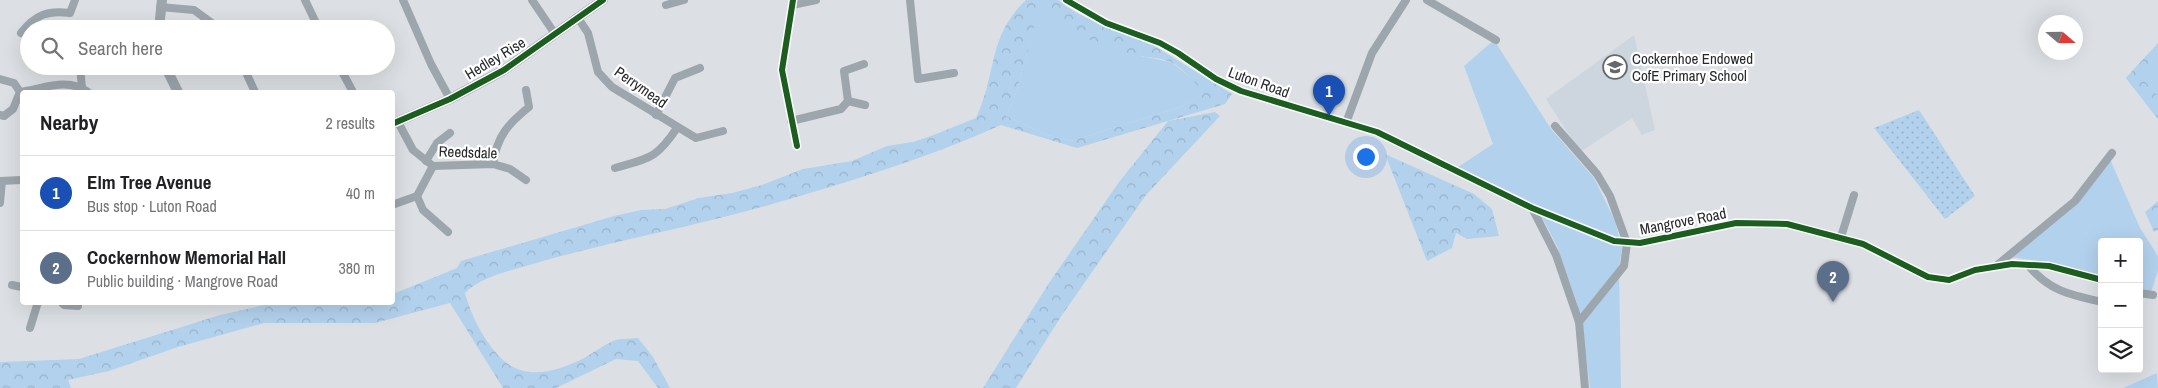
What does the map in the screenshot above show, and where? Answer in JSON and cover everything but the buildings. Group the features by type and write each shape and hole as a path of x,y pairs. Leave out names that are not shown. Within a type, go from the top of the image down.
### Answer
{"street":[{"path":"31,20 56,11 70,13 75,0"},
{"path":"305,0 315,20"},
{"path":"404,0 431,64 450,99"},
{"path":"532,0 555,34"},
{"name":"Hedley Rise","path":"395,123 450,99 504,70 603,0"},
{"path":"666,5 684,0"},
{"path":"797,146 782,70 792,3 816,0"},
{"path":"910,0 918,79 954,73"},
{"name":"Luton Road","path":"1066,0 1106,23 1172,50 1216,79 1241,91 1377,132 1532,208"},
{"path":"1346,123 1372,53 1406,0"},
{"path":"1427,0 1496,40"},
{"path":"160,20 161,3 194,10 208,20"},
{"name":"Perrymead","path":"578,18 588,33 598,72 612,87 696,138 722,131"},
{"path":"848,101 844,71 864,64"},
{"path":"656,115 675,78 700,68"},
{"path":"82,75 85,90"},
{"path":"168,75 174,90"},
{"path":"247,75 254,90"},
{"path":"344,75 352,90"},
{"path":"0,79 14,83 20,92 13,109 4,116 0,115"},
{"path":"30,90 64,83 85,90"},
{"path":"493,164 495,146 510,122 530,107 526,90"},
{"path":"792,121 841,108 848,101"},
{"path":"848,101 865,105"},
{"name":"Reedsdale","path":"395,123 413,150 429,164 493,164 510,169 526,180"},
{"path":"1555,126 1597,174 1610,196 1627,244 1624,266 1579,322"},
{"path":"615,168 648,159 663,149 677,128"},
{"path":"448,232 423,210 417,196 437,143 450,133"},
{"path":"1996,266 2075,201 2112,152"},
{"path":"0,203 1,181 20,180"},
{"path":"1841,237 1854,195"},
{"path":"395,204 417,196"},
{"path":"1532,208 1556,255 1579,322 1585,388"},
{"name":"Mangrove Road","path":"1532,208 1614,241 1627,244 1736,223 1787,224 1863,244 1928,277 1949,280 1996,266 2028,265 2049,266 2098,279"},
{"path":"2028,265 2040,279 2056,290 2098,301"},
{"path":"12,285 20,287"},
{"path":"2143,294 2153,295"},
{"path":"30,328 37,305"},
{"path":"64,305 78,306"}],"shaded area":[{"name":"Cockernhoe Endowed CofE Primary School","path":"1634,35 1655,130 1642,135 1632,118 1580,152 1546,99"}],"green space":[{"path":"1026,0 1058,0 1075,12 1105,27 1153,45 1232,94 1225,104 1077,148 1001,125 942,150 850,181 730,216 561,256 506,272 480,282 465,293 470,309 482,333 497,354 506,363 517,369 527,372 539,372 562,368 614,341 638,338 653,357 670,388 658,388 638,361 616,359 556,388 503,388 450,303 375,323 264,323 178,347 109,371 68,380 71,388 0,388 0,362 79,359 220,315 265,305 395,305 395,293 457,268 461,261 614,216 641,210 665,209 699,198 732,193 762,185 803,169 852,161 887,146 913,142 931,136 976,118 983,102 994,56 1005,28","holes":["1041,4 1062,23 1099,44 1127,53 1171,62 1189,76 1204,94 1181,107 1071,141 1047,135 1006,116 1015,96"]},
{"path":"1041,3 1140,56 1171,62 1194,80 1205,94 1181,107 1071,141 1047,135 1006,116 1015,96"},
{"path":"1494,40 1551,129 1594,178 1615,221 1622,248 1619,269 1621,388 1590,388 1577,303 1557,246 1545,223 1525,199 1458,167 1493,144 1464,66"},
{"path":"2158,43 2158,119 2126,78"},
{"path":"2148,54 2150,56 2147,68 2140,76 2158,96 2158,119 2126,78"},
{"path":"1919,110 1975,196 1945,219 1874,128"},
{"path":"1215,112 1220,116 1146,195 1062,315 1016,388 983,388 1049,283 1119,182 1168,121"},
{"path":"1385,154 1474,194 1492,209 1499,236 1467,239 1456,233 1452,248 1427,261"},
{"path":"2110,159 2140,228 2158,256 2158,271 2151,292 2143,289 2143,238 2098,238 2098,275 2056,264 2011,257 2078,203"},
{"path":"2158,201 2158,230 2154,232 2145,212"},
{"path":"2157,373 2158,388 2123,388"}],"cycle path":[{"path":"395,123 450,99 504,70 603,0"},
{"path":"793,0 782,70 797,146"},
{"path":"1066,0 1106,23 1160,43 1216,79 1241,91 1377,132 1532,208 1614,241 1640,243 1736,223 1787,224 1863,244 1928,277 1949,280 1975,270 2012,264 2049,266 2098,279"}],"place":[{"name":"Cockernhoe Endowed CofE Primary School","path":"1615,67"},
{"name":"Elm Tree Avenue","path":"1329,116"},
{"name":"Cockernhow Memorial Hall","path":"1833,302"}]}
